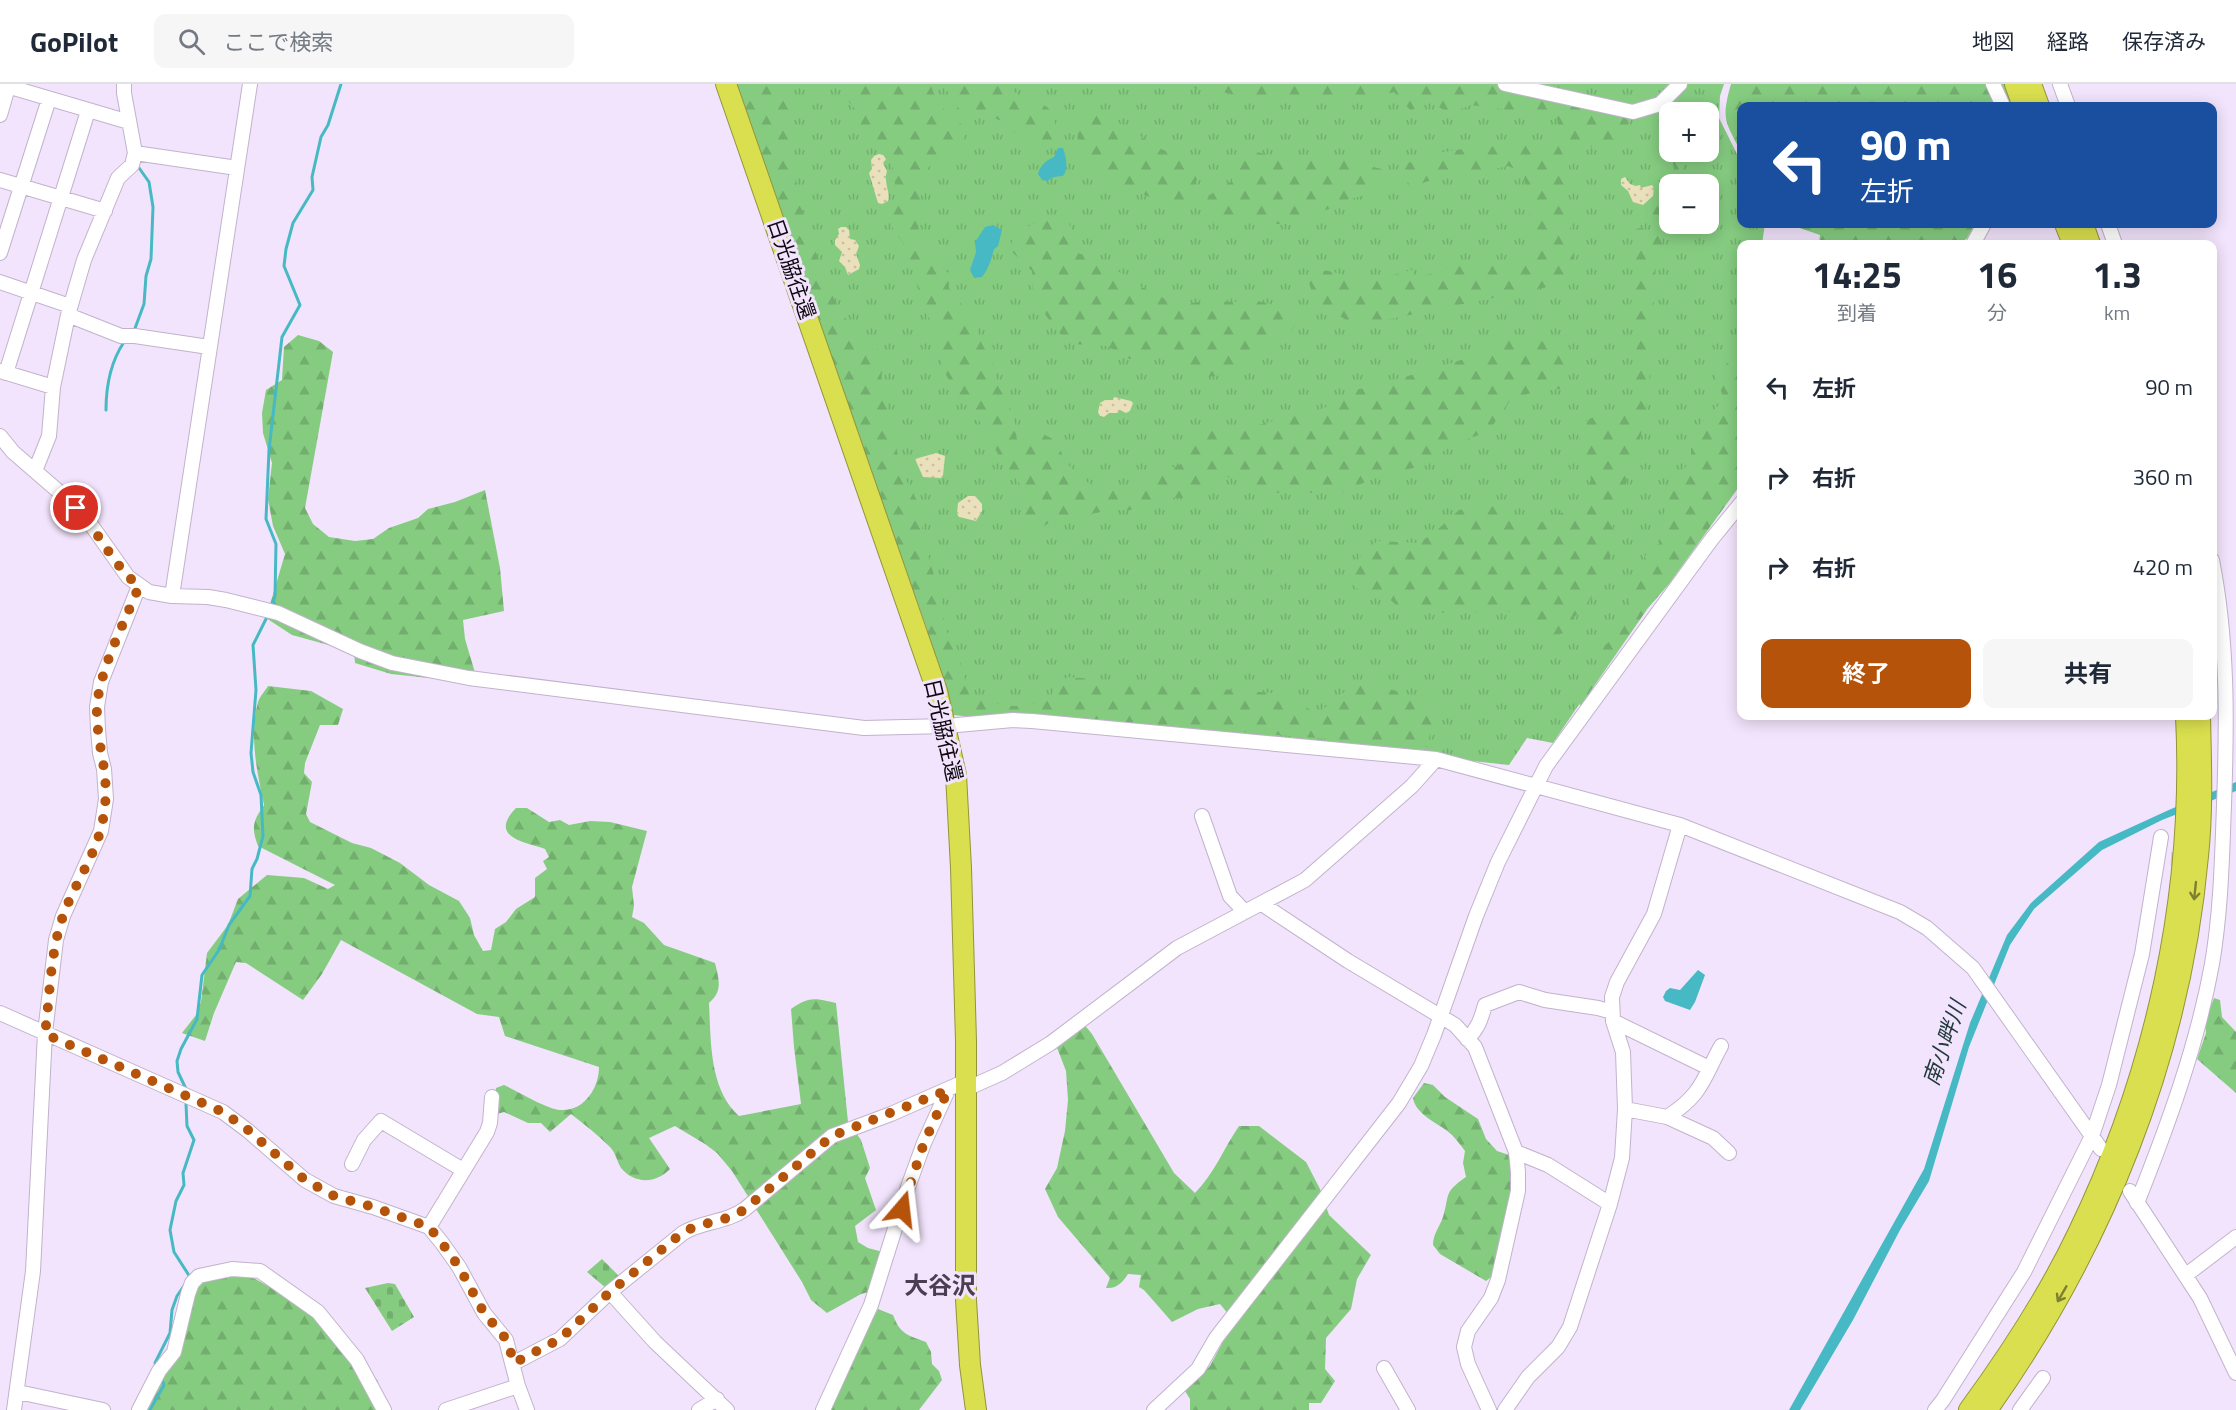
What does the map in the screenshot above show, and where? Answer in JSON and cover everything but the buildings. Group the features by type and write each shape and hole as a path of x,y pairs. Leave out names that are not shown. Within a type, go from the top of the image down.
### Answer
{"highway":[{"name":"日光脇往還","path":"726,84 937,691 956,775 963,923 960,1086 966,1300 970,1365 976,1410"},
{"path":"2015,84 2022,102"},
{"path":"2187,720 2195,785"},
{"path":"1987,1410 2014,1372 2066,1287 2107,1203 2136,1132 2160,1059 2179,983 2194,902 2194,815 2200,720"},
{"path":"1969,1410 2002,1364 2054,1278 2090,1208 2124,1127 2164,987 2194,815"}],"street":[{"path":"35,471 49,436 53,387 69,311 84,260 118,178 132,165 135,153 124,84"},
{"path":"172,596 250,84"},
{"path":"1504,84 1633,112 1660,104 1680,84"},
{"path":"1993,84 2001,102"},
{"path":"2060,84 2067,102"},
{"path":"0,116 4,86 129,122"},
{"path":"0,253 49,99"},
{"path":"53,387 3,372 32,293 88,111"},
{"path":"135,153 237,168"},
{"path":"0,180 105,211"},
{"path":"0,282 32,293 121,336 209,347"},
{"path":"0,436 13,452 87,519 128,578 149,592 172,596 208,597 278,613 360,651 392,663 469,678 864,728 1032,721 1436,759 1680,825 1900,912 1927,928 1974,969 2101,1149"},
{"path":"1154,1410 1198,1369 1216,1338 1399,1103 1421,1066 1490,881 1546,766 1711,540 1737,508"},
{"path":"14,1410 33,1271 45,1034 56,940 63,916 101,831 106,799 97,707 101,682 139,586"},
{"path":"2217,600 2226,672 2225,772 2224,805 2217,861 2220,906 2212,965 2173,1111 2134,1197 2186,1275 2212,1321 2236,1372"},
{"path":"514,1363 560,1339 610,1292 692,1227 735,1216 832,1136 960,1086 1002,1073 1051,1043 1177,948 1305,880 1412,786 1436,759"},
{"path":"1202,816 1230,896 1245,912"},
{"path":"1505,1410 1528,1377 1558,1347 1570,1327 1610,1204 1622,1158 1625,1109 1623,1052 1613,1017 1612,997 1617,982 1654,914 1680,825"},
{"path":"1935,1410 2024,1272 2092,1136 2109,1085 2142,954 2164,858 2161,837"},
{"path":"1262,904 1455,1025 1475,1047 1516,1152 1518,1191 1498,1280 1491,1298 1468,1331 1464,1347 1468,1365 1489,1410"},
{"path":"1467,1039 1480,1022 1485,1005 1519,992 1545,1000 1598,1008 1709,1068"},
{"path":"0,1013 223,1112 248,1130 305,1180 334,1196 429,1227 459,1267 484,1313 507,1340 518,1386 527,1410"},
{"path":"1667,1117 1691,1100 1701,1086 1721,1046"},
{"path":"823,1410 871,1305 924,1143 960,1086"},
{"path":"429,1227 487,1132 492,1097"},
{"path":"1625,1109 1667,1117 1713,1138 1730,1153"},
{"path":"352,1164 364,1140 381,1121 463,1170"},
{"path":"1516,1152 1548,1164 1610,1204"},
{"path":"2186,1275 2236,1237"},
{"path":"139,1410 159,1371 174,1352 192,1283 200,1276 232,1269 260,1271 318,1312 357,1360 384,1410"},
{"path":"610,1292 655,1342 727,1410"},
{"path":"1384,1368 1408,1410"},
{"path":"2020,1410 2043,1378"},
{"path":"446,1410 518,1386"},
{"path":"18,1392 103,1410"},
{"path":"699,1410 717,1399"}],"green space":[{"path":"737,84 782,84 791,106 795,179 810,238 837,306 859,337 873,343 883,356 881,387 893,425 900,469 919,504 924,542 943,605 945,629 957,650 970,698 1011,706 1040,702 1051,697 1056,684 1068,677 1284,694 1317,714 1359,680 1437,703 1427,747 1010,713 981,718 953,715 945,702 933,663 927,629 901,556 890,536 832,373 830,353 773,195"},
{"path":"754,84 1724,84 1720,96 1719,118 1737,154 1737,228 1764,228 1763,240 1737,240 1737,422 1621,642 1553,743 1527,738 1509,765 961,705"},
{"path":"839,84 923,84 931,86 944,110 965,127 964,144 952,149 948,159 931,165 920,176 921,198 917,215 920,238 933,259 948,273 949,288 971,317 1007,399 1015,423 1017,441 1035,430 1055,440 1067,464 1087,482 1103,490 1133,486 1181,464 1195,425 1232,429 1263,424 1285,417 1307,415 1333,404 1352,391 1434,369 1482,353 1500,339 1552,341 1570,358 1568,376 1560,389 1512,398 1488,432 1461,441 1438,454 1427,465 1381,475 1341,493 1252,493 1238,480 1215,473 1205,488 1183,498 1156,497 1131,510 1110,510 1049,523 1030,534 1023,522 1026,492 998,454 984,427 946,375 939,352 936,327 924,311 907,248 893,229 892,218 896,194 888,150 870,144 862,129 859,114"},
{"path":"950,84 982,86 1002,84 1024,98 1046,106 1054,116 1055,122 1054,134 1049,146 1027,143 1002,121 983,114 968,114 957,107 947,91"},
{"path":"1181,84 1559,84 1567,99 1583,109 1630,115 1628,124 1622,133 1612,140 1601,145 1577,147 1567,144 1560,137 1557,118 1543,112 1524,112 1471,105 1455,111 1445,111 1428,100 1411,111 1394,92 1364,100 1348,95 1329,99 1314,94 1303,99 1271,101 1204,91"},
{"path":"1731,84 2005,84 2013,102 1737,102 1737,144 1726,120 1726,105"},
{"path":"1087,111 1108,116 1161,149 1187,161 1197,179 1191,194 1175,209 1145,195 1120,188 1100,174 1083,166 1078,132"},
{"path":"1534,144 1558,145 1569,166 1564,202 1574,242 1574,258 1568,264 1574,271 1574,276 1567,283 1356,326 1315,301 1308,280 1316,269 1369,279 1412,270 1416,278 1460,265 1524,261 1532,256 1529,198 1522,172 1508,166 1475,173 1460,169 1442,172 1429,181 1413,186 1403,180 1401,167 1414,160 1447,151"},
{"path":"1257,152 1287,159 1315,157 1340,159 1386,170 1388,184 1373,193 1346,200 1329,209 1300,217 1286,224 1256,224 1240,220 1215,226 1205,209 1208,196 1232,181 1231,167 1234,159"},
{"path":"1673,162 1685,162 1681,174 1671,174 1674,169"},
{"path":"1659,193 1659,234 1664,254 1656,260 1651,363 1640,440 1630,457 1624,498 1613,522 1610,558 1606,571 1586,607 1574,617 1566,633 1550,635 1528,619 1504,610 1448,613 1403,611 1387,597 1368,595 1355,587 1347,578 1365,550 1378,541 1419,543 1459,510 1478,505 1495,507 1508,516 1539,523 1571,508 1582,497 1591,479 1585,465 1578,432 1589,419 1633,402 1633,361 1638,343 1629,308 1635,294 1634,230 1640,228 1651,232 1654,221 1651,206"},
{"path":"1052,217 1067,220 1072,230 1070,242 1080,254 1098,254 1107,266 1125,275 1139,286 1158,294 1174,306 1212,300 1258,301 1288,309 1296,323 1288,335 1269,343 1237,370 1223,375 1200,376 1192,373 1164,348 1150,355 1129,359 1107,346 1072,344 1057,331 1034,299 1032,271 1009,249 1020,232"},
{"path":"1800,228 1973,228 1965,240 1819,240 1820,235"},
{"path":"298,335 319,341 333,352 305,508 313,524 329,537 355,541 373,539 389,528 418,518 428,509 455,502 485,490 500,568 504,611 463,620 465,639 476,676 467,682 391,674 355,663 354,652 292,635 266,618 285,554 273,526 268,499 272,463 263,433 262,413 266,390 282,380 284,347"},
{"path":"1737,352 1737,490 1669,584 1648,608 1581,705 1577,704 1574,695 1591,685 1594,680 1601,648 1617,636 1632,595 1632,586 1645,566 1644,557 1660,543 1658,527 1667,506 1670,483 1691,461 1691,448 1699,441 1700,424 1724,400 1715,374"},
{"path":"268,686 311,691 343,709 338,725 320,725 305,763 304,773 312,782 306,814 310,822 400,863 429,885 459,901 470,918 474,935 483,951 491,950 495,929 506,922 516,909 535,897 535,878 547,869 543,861 549,857 545,849 519,841 507,832 508,818 516,808 527,808 549,822 560,820 569,825 590,821 610,822 647,831 632,887 634,906 632,917 644,923 664,945 715,963 719,980 718,990 709,1003 711,1048 722,1092 729,1105 739,1116 801,1104 791,1009 812,999 836,1003 848,1122 861,1140 870,1168 865,1178 876,1210 855,1226 858,1242 868,1248 883,1252 873,1291 861,1294 827,1313 811,1300 732,1171 717,1153 675,1126 649,1138 670,1169 658,1177 645,1180 626,1173 610,1147 571,1114 550,1132 541,1123 528,1123 504,1112 497,1114 494,1107 496,1088 504,1085 554,1109 569,1110 576,1107 583,1103 593,1090 599,1067 505,1036 499,1017 477,1014 341,940 322,974 303,1000 246,963 236,962 214,1013 205,1041 182,1033 196,1015 201,1002 207,953 228,925 238,899 267,875 304,878 328,889 335,885 258,846 254,824 264,805 257,767 254,727 258,702"},
{"path":"2214,998 2220,1000 2222,1017 2236,1032 2236,1093 2197,1059 2206,1033 2205,1021"},
{"path":"1083,1023 1092,1034 1174,1173 1195,1193 1202,1186 1239,1126 1259,1126 1306,1162 1320,1189 1329,1215 1371,1255 1357,1279 1351,1309 1326,1338 1325,1369 1335,1381 1321,1403 1309,1403 1309,1410 1190,1410 1190,1399 1185,1391 1210,1366 1234,1321 1220,1304 1198,1309 1172,1322 1139,1287 1141,1275 1128,1274 1119,1284 1106,1288 1110,1278 1058,1217 1045,1189 1057,1168 1065,1131 1068,1100 1066,1071 1056,1045"},
{"path":"1424,1083 1433,1085 1445,1097 1478,1119 1486,1139 1497,1151 1509,1155 1512,1169 1511,1199 1495,1274 1486,1281 1440,1254 1433,1245 1448,1194 1466,1177 1463,1163 1465,1151 1452,1135 1424,1115 1415,1104 1413,1098"},
{"path":"602,1259 620,1277 606,1288 587,1272"},
{"path":"241,1271 320,1318 378,1381 381,1410 143,1410 186,1305 203,1281"},
{"path":"388,1283 395,1284 414,1317 392,1331 365,1288"},
{"path":"878,1309 893,1315 898,1326 905,1333 926,1342 931,1352 932,1364 939,1371 942,1380 919,1410 831,1410 845,1373"}],"sand":[{"path":"879,154 886,159 883,163 887,171 889,194 888,201 882,204 878,203 869,173 872,169 871,160"},
{"path":"1625,177 1630,184 1640,185 1641,188 1652,185 1653,196 1643,205 1633,202 1628,191 1621,185 1621,179"},
{"path":"841,227 849,230 850,239 855,240 859,246 856,254 859,269 848,275 845,267 839,261 842,252 835,245 839,234 838,229"},
{"path":"1114,397 1131,401 1133,403 1130,411 1126,413 1120,410 1104,417 1100,416 1098,412 1100,403 1113,400"},
{"path":"936,453 945,456 943,475 941,478 923,477 915,459"},
{"path":"968,496 975,496 982,504 982,511 976,521 959,517 957,514 958,503"}],"water":[{"path":"1058,148 1063,148 1065,155 1065,173 1063,176 1047,181 1042,180 1038,174 1040,168 1054,157"},
{"path":"993,225 1002,230 998,246 994,249 982,277 974,278 970,270 976,252 975,242 985,227"},
{"path":"2236,782 2236,791 2162,820 2102,850 2034,909 2010,945 1969,1047 1929,1181 1900,1230 1853,1320 1800,1410 1789,1410 1924,1169 1970,1023 2007,935 2031,903 2099,842"},
{"path":"1698,970 1705,975 1690,1010 1665,1001 1663,997 1666,991 1670,988 1680,990"}],"waterway":[{"path":"272,606 275,596 276,544 266,519 269,450 282,337 300,305 284,266 286,249 293,223 313,190 312,177 321,137 328,125 341,84"},
{"path":"134,331 144,304 146,276 151,259 153,207 149,182 137,165"},
{"path":"106,410 110,374 115,358 124,342"},
{"path":"186,1089 178,1072 177,1061 197,1019 202,975 219,950 229,925 250,896 252,869 263,836 261,795 253,772 251,753 256,690 253,645 268,615"},
{"path":"156,1366 155,1363 170,1333 172,1310 177,1296 190,1277 174,1252 170,1230 176,1201 184,1185 183,1173 194,1140 187,1126 186,1104"},
{"path":"150,1410 164,1385 161,1377"}],"tunnel":[{"path":"2171,859 2211,861"}],"district":[{"name":"大谷沢","path":"940,1286"}],"route":[{"path":"76,508 95,530 118,566 139,586 101,682 97,707 106,799 101,831 63,916 56,940 45,1034 223,1112 248,1130 289,1168 334,1196 429,1227 459,1267 484,1313 507,1340 514,1363 560,1339 610,1292 682,1233 692,1227 735,1216 745,1209 832,1136 948,1090 924,1143 902,1209"}],"water label":[{"name":"南小畔川","path":"1944,1043"}]}
